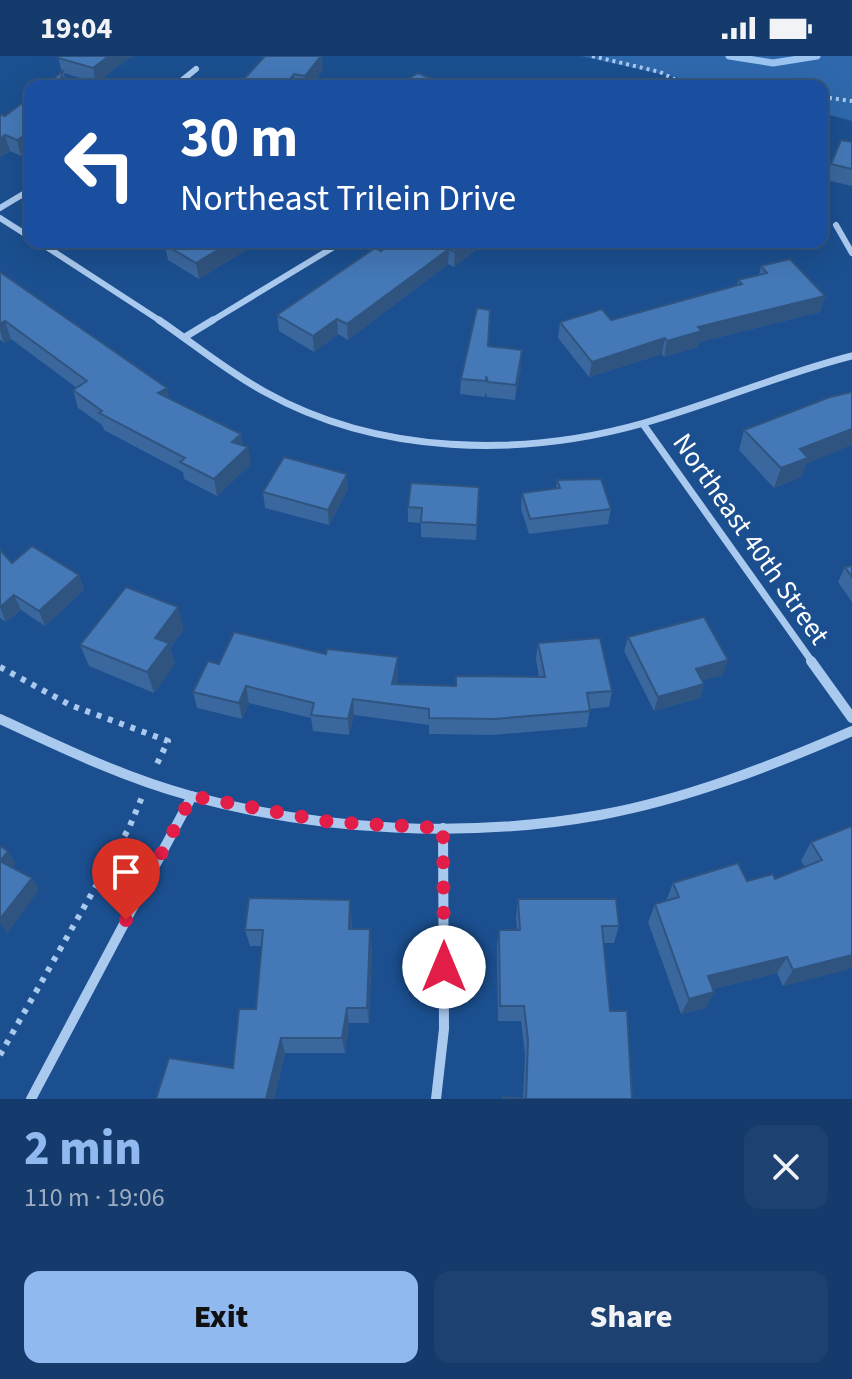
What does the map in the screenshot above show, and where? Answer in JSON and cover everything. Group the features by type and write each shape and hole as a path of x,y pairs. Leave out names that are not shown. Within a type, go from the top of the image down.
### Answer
{"street":[{"path":"182,80 196,69"},
{"path":"0,208 24,194"},
{"path":"0,218 24,233"},
{"path":"836,225 852,253"},
{"path":"48,248 268,394 326,421 380,436 446,445 527,443 643,424 753,384 852,356"},
{"path":"185,337 332,248"},
{"name":"Northeast 40th Street","path":"643,424 852,718"},
{"path":"0,719 81,757 192,796 330,822 443,828 517,823 652,804 852,731"},
{"path":"31,1099 192,796"},
{"path":"436,1099 444,1029 443,828"}],"path":[{"path":"592,56 660,72 676,80"},
{"path":"828,98 852,101"},
{"path":"0,667 83,711 168,741 129,828 0,1055"}],"shaded area":[{"path":"581,56 852,56 852,121 828,115 828,80 688,80"}],"building":[{"path":"109,56 93,68 58,58"},
{"path":"265,56 321,56 305,76 294,74 290,80 244,79"},
{"path":"63,71 61,77 73,80 52,80"},
{"path":"418,73 434,80 407,80"},
{"path":"24,102 24,136 17,140 5,135 0,139 0,114 5,116"},
{"path":"841,140 852,142 852,169 831,164"},
{"path":"170,248 221,248 196,263"},
{"path":"375,248 381,251 385,248 460,248 455,252 449,249 347,324 337,319 313,336 277,315"},
{"path":"790,259 825,296 698,327 702,331 667,341 665,338 592,362 560,322 602,309 611,320 742,284 738,280 767,273 761,266"},
{"path":"0,272 167,388 158,393 241,434 232,442 248,447 214,479 180,462 185,458 99,413 102,411 73,390 87,381 5,321 0,324"},
{"path":"477,308 490,310 488,346 522,350 516,385 488,382 486,376 486,381 461,379"},
{"path":"852,392 852,429 800,449 808,458 781,468 744,430 830,397"},
{"path":"284,457 347,474 328,510 263,492"},
{"path":"601,479 611,509 530,519 522,493 560,488 557,480"},
{"path":"411,483 479,487 477,525 421,522 422,508 408,507"},
{"path":"32,546 79,575 39,611 14,595 0,607 0,550 12,563"},
{"path":"126,587 178,607 155,638 169,643 147,672 80,645"},
{"path":"704,617 728,660 696,669 704,684 658,697 628,637"},
{"path":"234,632 326,654 327,649 398,657 392,684 456,686 456,676 545,677 538,643 600,638 612,691 587,693 590,711 494,719 429,718 429,709 353,699 348,719 311,715 314,703 246,686 239,703 193,692 208,661 219,664"},
{"path":"852,826 852,955 793,970 787,957 708,976 714,992 689,999 655,904 679,897 673,883 738,863 747,881 773,874 775,879 822,860 811,842"},
{"path":"0,846 8,851 0,861"},
{"path":"0,861 32,878 0,919"},
{"path":"249,898 350,900 349,929 370,929 367,1008 347,1008 342,1038 281,1038 266,1099 156,1099 169,1058 233,1068 239,1009 256,1009 263,930 245,930"},
{"path":"518,899 616,899 619,926 602,926 610,1011 627,1011 632,1099 526,1099 528,1040 524,1006 500,1006 499,930 520,930"}],"waterway":[{"path":"729,56 773,63 817,56"}],"route":[{"path":"126,920 192,796 330,822 443,828 444,967"}]}
